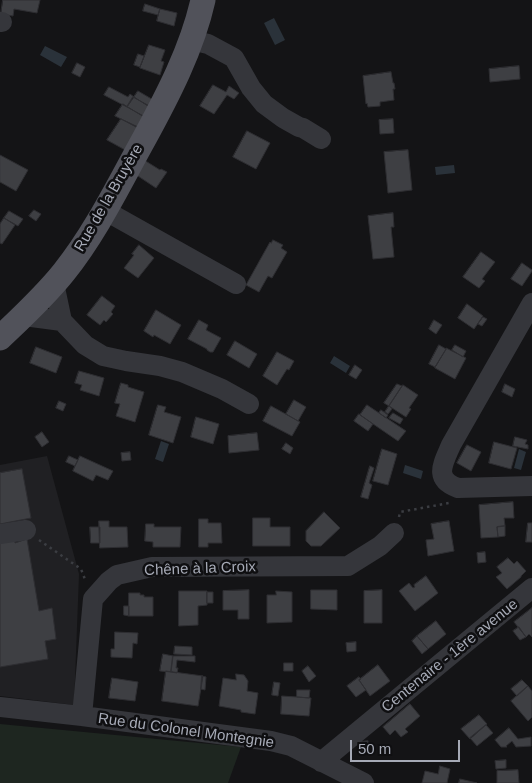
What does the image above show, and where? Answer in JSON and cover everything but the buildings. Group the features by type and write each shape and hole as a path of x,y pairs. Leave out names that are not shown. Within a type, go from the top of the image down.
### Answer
{"main road":[{"name":"Rue de la Bruyère","path":"191,40 198,0"},
{"name":"Rue de la Bruyère","path":"0,338 24,316 64,272 119,186 161,107 198,23 203,0"}],"street":[{"path":"191,40 208,44 234,58 251,88 264,104 283,118 321,139"},
{"path":"104,210 236,284"},
{"path":"54,283 62,321 85,345 103,356 160,366 182,372 222,389 249,404"},
{"path":"532,303 451,445 443,463 442,474 448,484 458,488 532,486"},
{"path":"24,316 62,321"},
{"path":"0,534 26,530"},
{"name":"Chêne à la Croix","path":"93,600 109,581 117,575 152,567 348,566 380,546 394,533"},
{"name":"Centenaire - 1ère avenue","path":"321,762 532,588"},
{"path":"82,716 93,600"},
{"name":"Rue du Colonel Montegnie","path":"0,707 271,741 291,746 364,783"}],"path":[{"path":"394,533 400,512 454,502 458,488"},
{"path":"26,530 81,569 93,600"}],"shaded area":[{"path":"274,18 285,40 275,45 264,23"},
{"path":"45,46 67,57 61,67 40,55"},
{"path":"454,165 455,173 436,175 435,167"},
{"path":"334,356 350,366 346,373 330,363"},
{"path":"161,441 169,444 163,462 155,459"},
{"path":"519,449 526,452 521,470 514,468"},
{"path":"47,456 79,574 74,705 0,696 0,465"},
{"path":"405,465 423,471 421,479 403,473"},
{"path":"0,724 241,747 228,783 0,783"}]}
